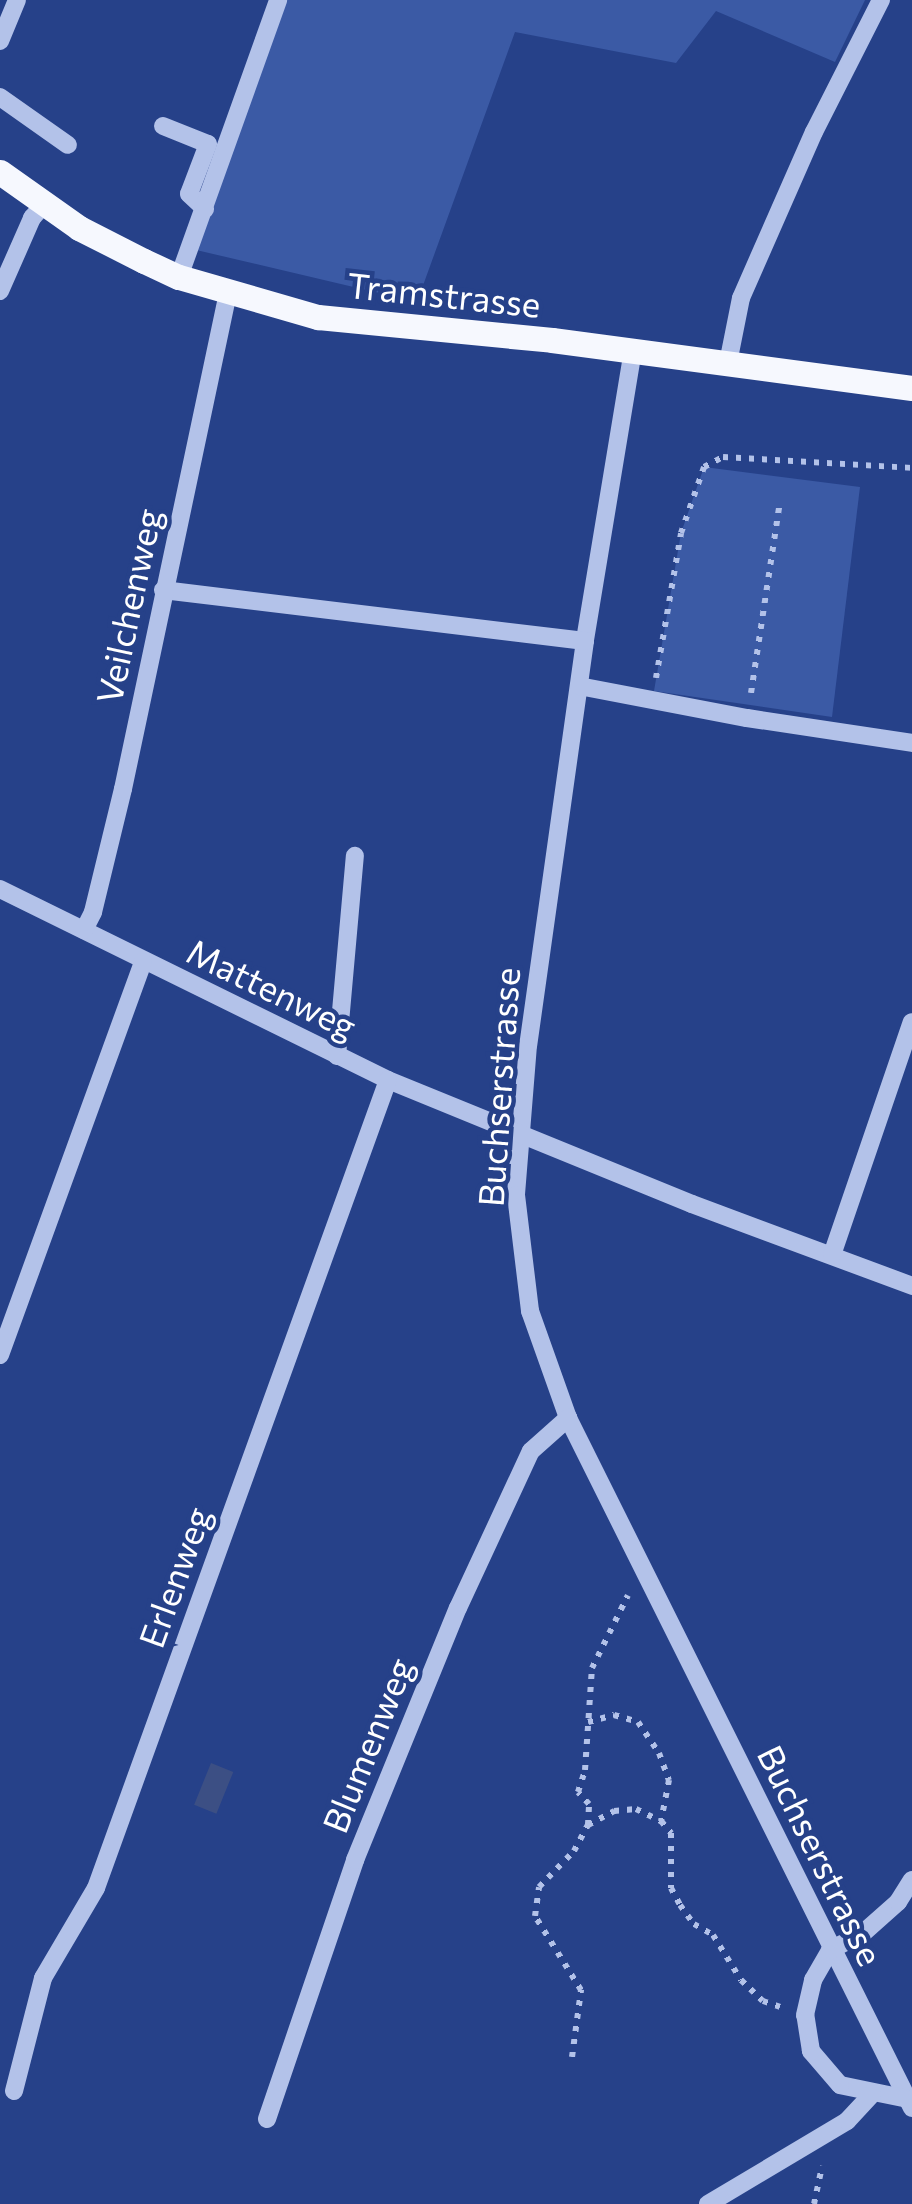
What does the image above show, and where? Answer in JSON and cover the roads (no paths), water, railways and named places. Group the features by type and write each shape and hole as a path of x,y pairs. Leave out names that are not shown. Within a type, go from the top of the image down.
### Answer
{"main road":[{"name":"Tramstrasse","path":"0,172 79,228 179,277 228,292 365,324 632,350 912,388"}],"street":[{"path":"0,41 17,0"},
{"path":"179,277 278,0"},
{"path":"728,362 741,298 814,132 880,0"},
{"path":"0,97 68,145"},
{"path":"163,126 208,144 189,194 205,209"},
{"path":"0,292 32,218 44,204"},
{"name":"Veilchenweg","path":"84,930 93,912 122,790 228,292"},
{"name":"Buchserstrasse","path":"632,350 585,641 528,1045 516,1195 530,1312 568,1418 644,1562 830,1950 910,2103"},
{"path":"164,590 585,641"},
{"path":"579,686 747,718 912,743"},
{"path":"337,1056 355,856"},
{"name":"Mattenweg","path":"0,889 388,1080 912,1286"},
{"path":"0,1355 143,962"},
{"path":"832,1255 912,1022"},
{"name":"Erlenweg","path":"14,2091 43,1978 96,1888 388,1080"},
{"name":"Blumenweg","path":"267,2119 355,1860 458,1608 531,1451 568,1418"},
{"path":"910,2103 840,2085 821,2068 811,2052 805,2015 813,1980 830,1950 862,1934 898,1902 912,1880"},
{"path":"708,2204 847,2121 872,2094"}]}
